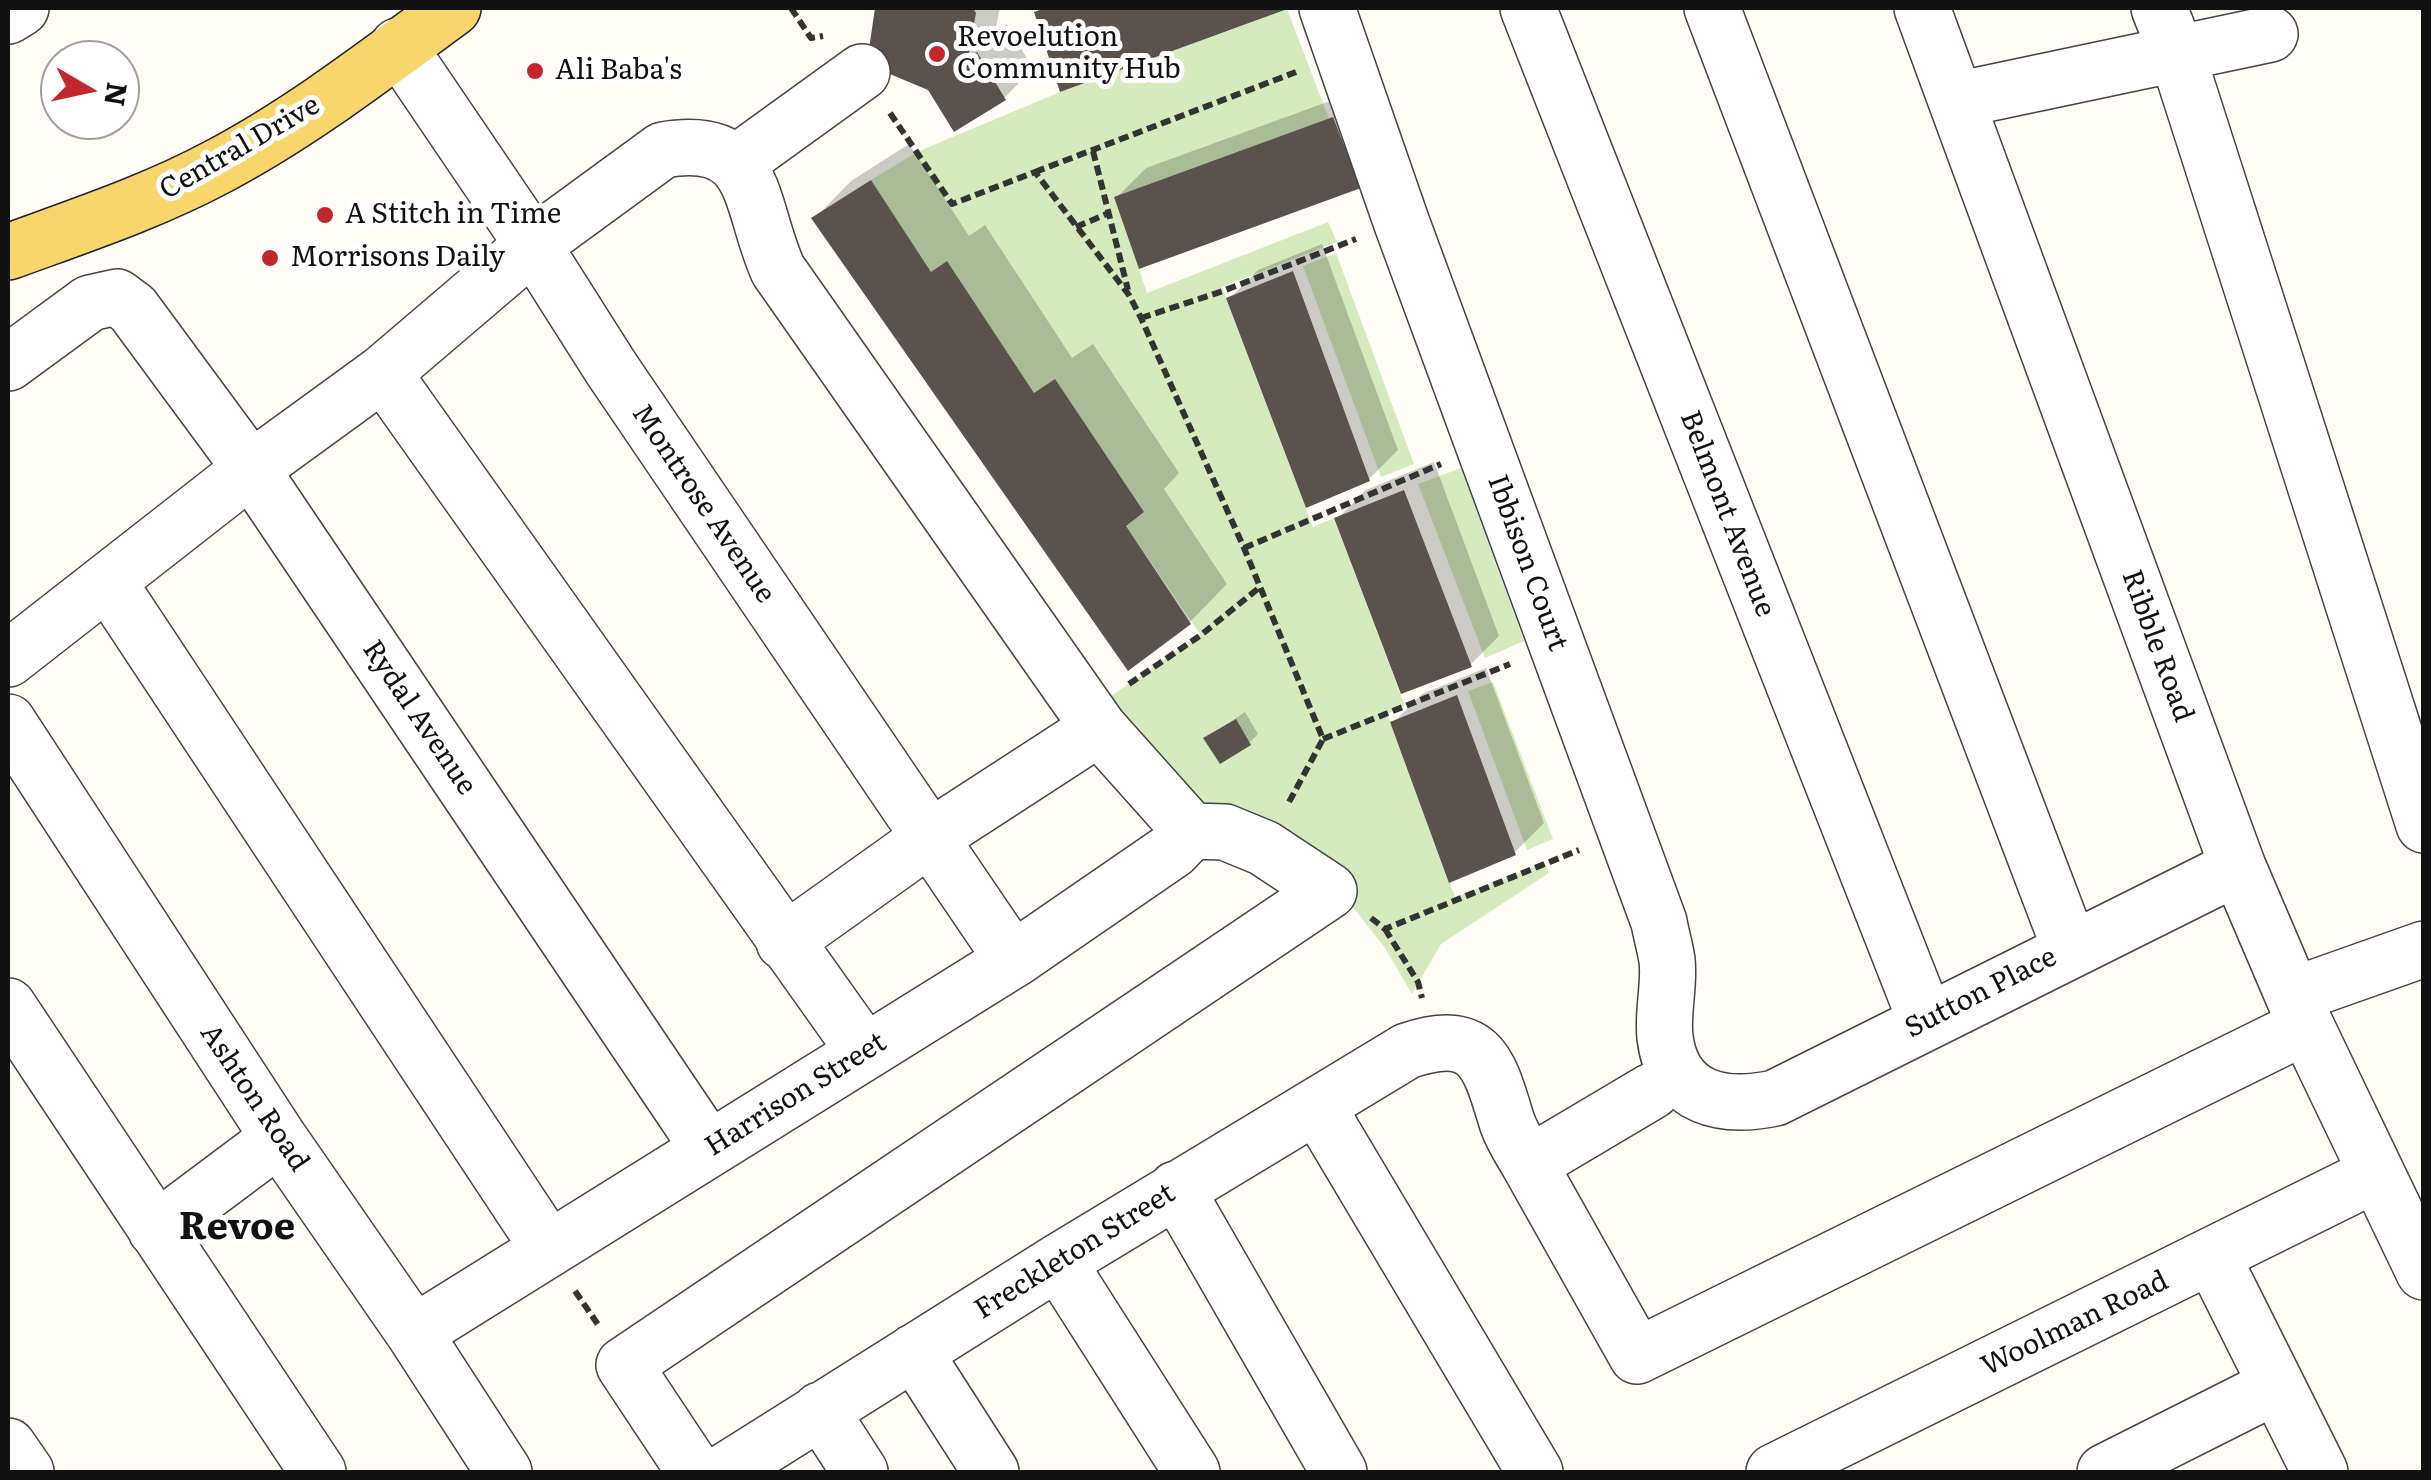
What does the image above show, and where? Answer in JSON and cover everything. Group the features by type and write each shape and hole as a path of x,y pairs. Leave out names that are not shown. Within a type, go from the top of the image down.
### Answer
{"main road":[{"name":"Central Drive","path":"8,252 155,198 221,165 296,119 424,22"}],"street":[{"path":"8,16 21,8"},
{"name":"Belmont Avenue","path":"1528,8 1926,1021"},
{"path":"1712,8 2070,948"},
{"name":"Ribble Road","path":"1922,8 2238,867 2300,1010 2424,1272"},
{"name":"Montrose Avenue","path":"424,22 533,246 610,368 1013,960"},
{"path":"1957,100 2167,29 2270,34"},
{"path":"2167,29 2424,825"},
{"name":"Ibbison Court","path":"1335,30 1658,922 1667,962 1665,1037 1671,1060 1697,1094 1720,1102"},
{"path":"736,163 862,72"},
{"path":"8,658 251,469 382,373 533,246 663,150 685,146 714,148 736,163 750,184 765,241 778,270 1182,840 1225,832 1264,848 1329,892 624,1365 695,1472"},
{"name":"Rydal Avenue","path":"8,364 90,304 117,297 133,309 251,469 709,1149"},
{"path":"382,373 865,1052"},
{"path":"108,582 549,1249"},
{"path":"784,942 1094,720"},
{"name":"Ashton Road","path":"8,722 279,1138 414,1333 504,1472"},
{"name":"Harrison Street","path":"414,1333 1013,960 1182,840"},
{"name":"Sutton Place","path":"1720,1102 1747,1104 1776,1098 2238,867"},
{"path":"1433,1042 1458,1044 1488,1067 1508,1126 1637,1356 2424,949"},
{"path":"8,1006 318,1472"},
{"name":"Freckleton Street","path":"724,1472 1176,1189 1407,1050 1433,1042"},
{"path":"1530,1164 1652,1091"},
{"path":"1317,1106 1535,1472"},
{"path":"156,1230 279,1138"},
{"name":"Woolman Road","path":"1774,1472 2376,1174"},
{"path":"1176,1189 1339,1472"},
{"path":"2212,1256 2320,1472"},
{"path":"1058,1262 1192,1472"},
{"path":"914,1352 991,1472"},
{"path":"2105,1472 2276,1386"},
{"path":"820,1410 860,1472"},
{"path":"8,1446 26,1472"}],"path":[{"path":"792,8 811,38 836,35 952,204 1093,150 1335,30"},
{"path":"1093,150 1129,295"},
{"path":"1035,172 1129,295 1141,318 1244,548 1323,739"},
{"path":"1076,227 1110,213"},
{"path":"1141,318 1401,221"},
{"path":"1244,548 1484,447"},
{"path":"1094,720 1260,587"},
{"path":"1264,848 1323,739 1558,645"},
{"path":"1385,929 1627,832"},
{"path":"1329,892 1385,929 1418,982 1433,1042"},
{"path":"549,1249 624,1365"}],"green space":[{"path":"1287,9 1329,119 1115,197 1147,293 1328,222 1337,242 1222,287 1313,527 1334,518 1405,706 1387,714 1455,897 1545,863 1549,873 1441,944 1412,994 1385,948 1349,902 1225,832 1088,712 1200,634 1126,526 1055,380 1034,393 947,261 931,272 871,180 917,152 1060,92"},
{"path":"1336,253 1414,464 1381,477 1303,266"},
{"path":"1461,468 1524,641 1485,658 1418,484"},
{"path":"1493,682 1553,839 1527,850 1468,691"}],"building":[{"path":"875,8 973,8 976,13 968,57 977,52 1006,100 954,132 928,90 885,72 869,49"},
{"path":"1046,8 1290,8 1060,92 1034,12"},
{"path":"1333,117 1361,188 1139,269 1114,197"},
{"path":"871,180 931,272 947,261 1034,393 1055,379 1144,512 1126,526 1191,624 1128,671 811,218"},
{"path":"1293,271 1370,481 1306,508 1226,298"},
{"path":"1404,490 1472,667 1401,694 1334,518"},
{"path":"1457,695 1516,855 1449,883 1390,722"},
{"path":"1236,719 1251,745 1220,764 1203,738"}],"place":[{"name":"Revoelution Community Hub","path":"937,54"},
{"name":"Ali Baba's","path":"535,71"},
{"name":"A Stitch in Time","path":"325,215"},
{"name":"Morrisons Daily","path":"270,258"}],"district":[{"name":"Revoe","path":"237,1228"}]}
